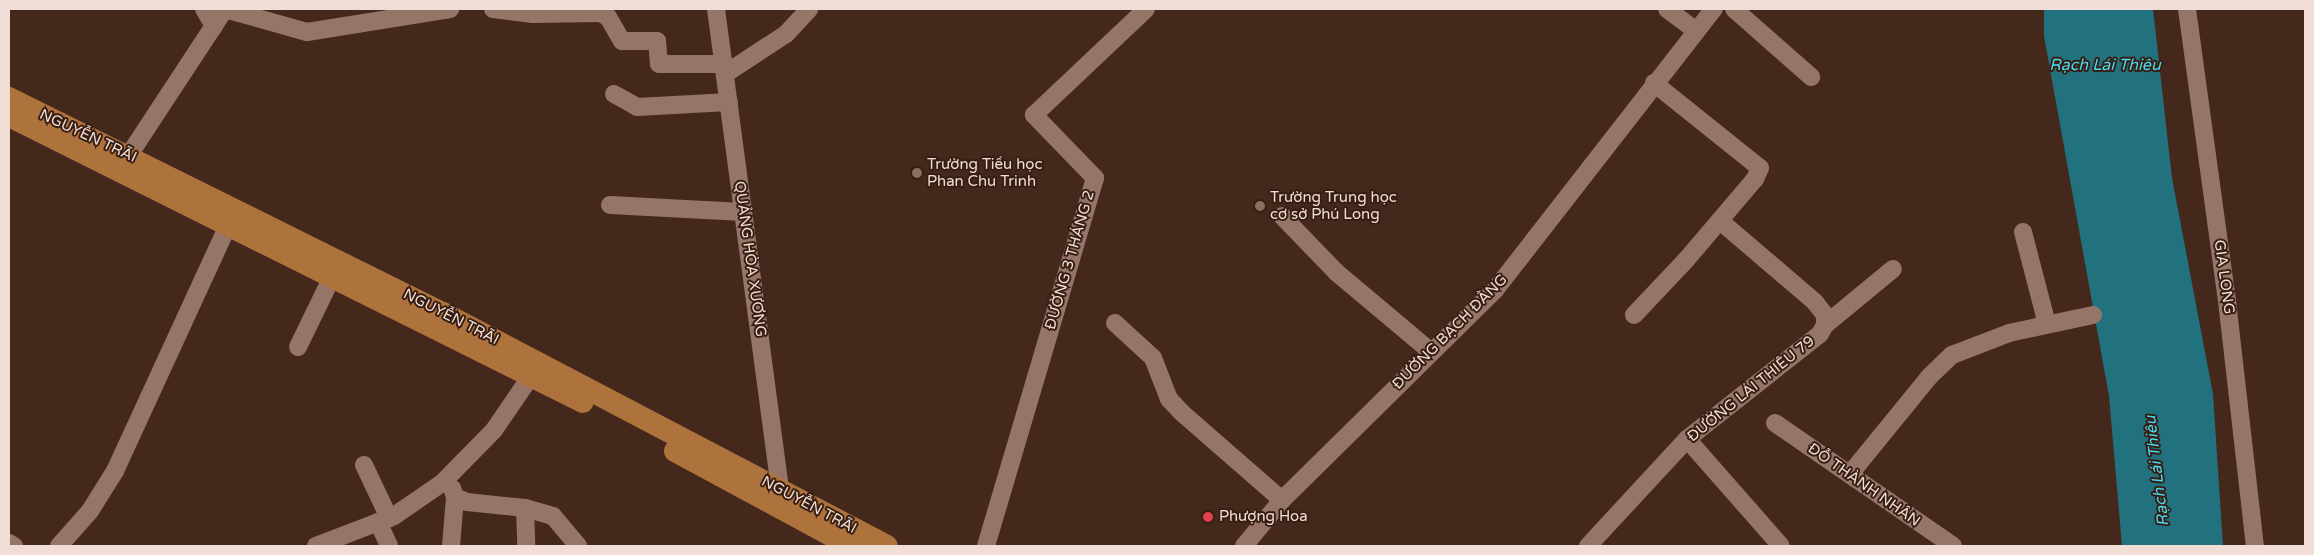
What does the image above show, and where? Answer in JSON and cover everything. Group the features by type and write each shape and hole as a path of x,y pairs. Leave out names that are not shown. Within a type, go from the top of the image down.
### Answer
{"main road":[{"name":"NGUYỄN TRÃI","path":"10,105 129,155 782,500 851,546"},
{"name":"NGUYỄN TRÃI","path":"10,105 229,224 333,275 440,320 531,376 782,500 887,546"}],"street":[{"path":"204,9 214,26"},
{"path":"129,155 225,9 307,32 450,9"},
{"path":"493,9 533,14 600,13 608,17 622,42 657,41 659,64 724,69 786,34 809,9"},
{"name":"QUẢNG HÒA XƯƠNG","path":"716,9 782,500"},
{"name":"ĐƯỜNG 3 THÁNG 2","path":"986,546 1095,178 1034,115 1146,9"},
{"path":"1667,9 1696,31"},
{"name":"ĐƯỜNG BẠCH ĐẰNG","path":"1244,546 1282,500 1430,351 1495,290 1654,83 1714,9"},
{"path":"1734,9 1811,77"},
{"name":"GIA LONG","path":"2187,9 2227,301 2255,546"},
{"path":"1634,315 1720,220 1760,168 1654,83"},
{"path":"614,94 637,106 729,102"},
{"path":"610,205 743,212"},
{"path":"1282,216 1336,272 1430,351"},
{"name":"ĐƯỜNG LÁI THIÊU 79","path":"1588,546 1687,439 1820,334 1825,325 1825,315 1816,302 1720,220"},
{"path":"59,546 90,511 115,471 229,224"},
{"path":"2023,232 2048,324"},
{"path":"1825,325 1894,269"},
{"path":"298,347 333,275"},
{"path":"1850,474 1929,376 1952,356 2009,333 2093,315"},
{"path":"1115,323 1157,363 1166,392 1177,408 1282,500"},
{"path":"316,546 339,542 384,520 448,476 494,430 531,376"},
{"name":"ĐỖ THÀNH NHÂN","path":"1775,423 1953,546"},
{"path":"1687,439 1782,546"},
{"path":"364,465 384,520 389,546"},
{"path":"448,476 455,497 451,546"},
{"path":"455,497 492,507 526,508 554,516 578,546"},
{"path":"526,508 526,546"},
{"path":"9,544 14,546"}],"water":[{"name":"Rạch Lái Thiêu","path":"2044,9 2153,9 2172,178 2213,394 2223,546 2122,546 2109,396 2044,36"}],"place":[{"name":"Trường Tiểu học Phan Chu Trinh","path":"917,173"},
{"name":"Trường Trung học cơ sở Phú Long","path":"1260,206"},
{"name":"Phượng Hoa","path":"1208,517"}]}
